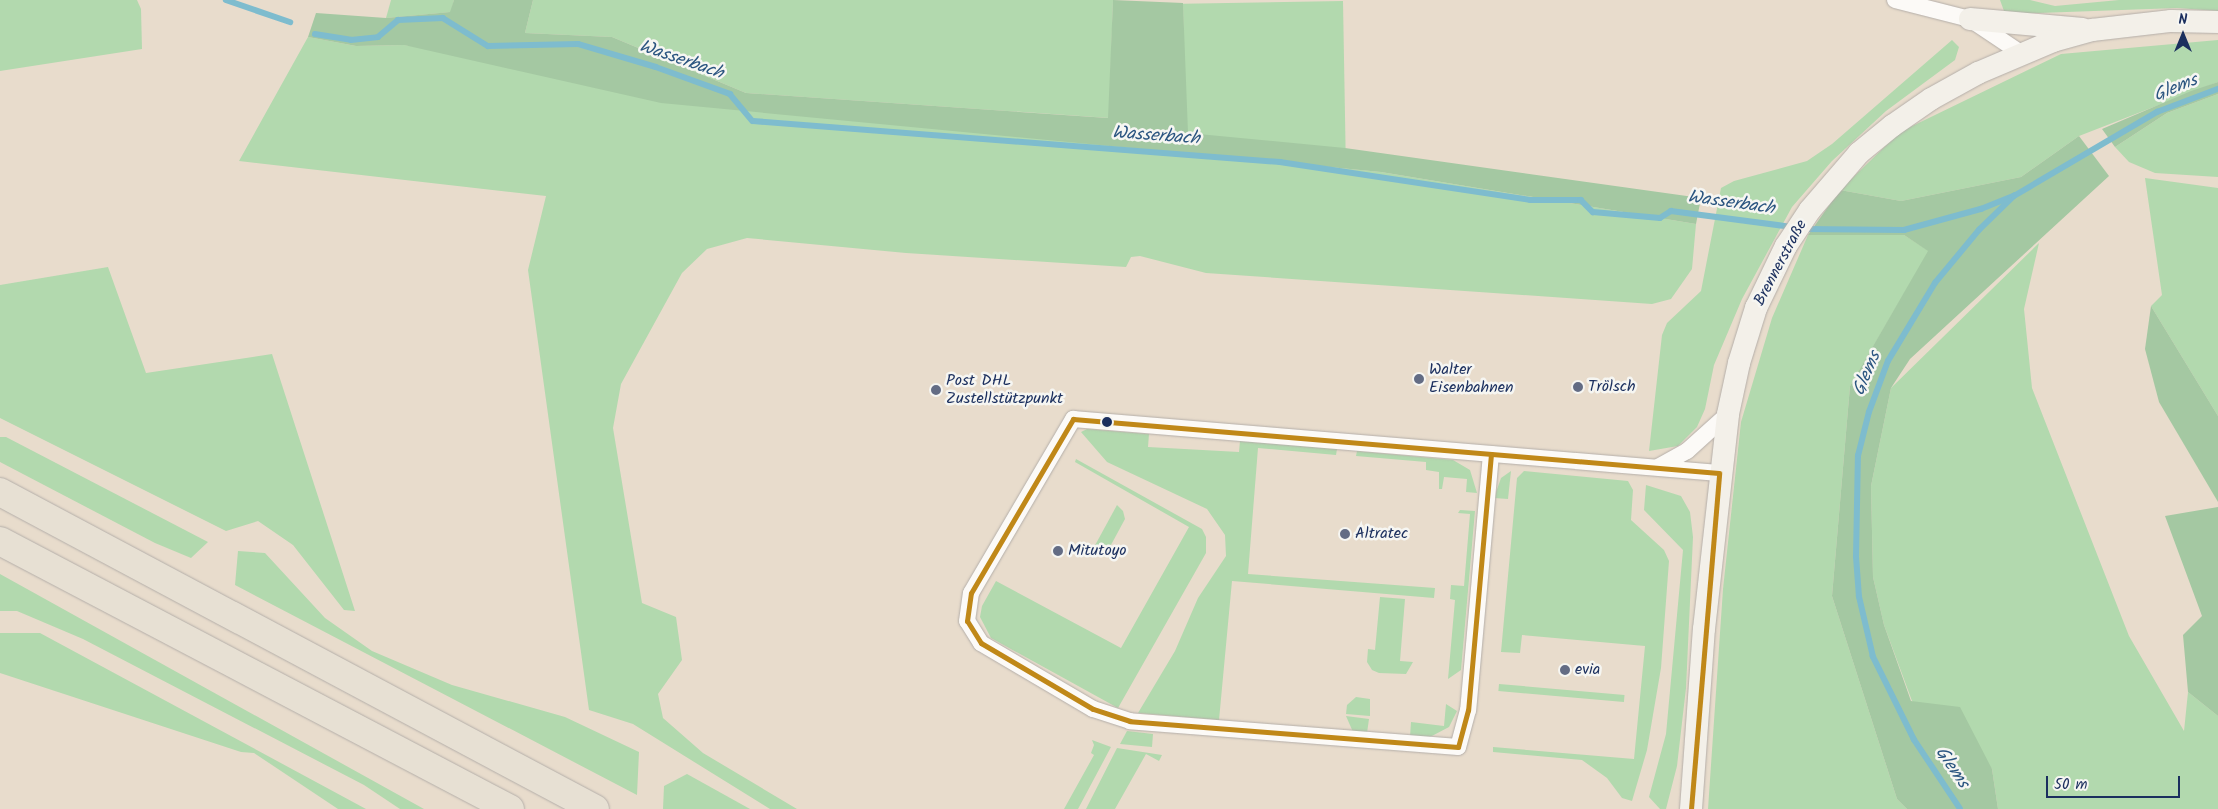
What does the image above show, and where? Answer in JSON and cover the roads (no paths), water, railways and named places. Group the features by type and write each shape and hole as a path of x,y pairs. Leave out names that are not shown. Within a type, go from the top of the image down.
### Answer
{"highway":[{"path":"0,492 595,809"},
{"path":"0,541 510,809"}],"main road":[{"path":"1970,19 2042,23 2092,30"},
{"name":"Brennerstraße","path":"1691,804 1719,473 1728,414 1753,317 1786,246 1810,210 1859,153 1892,126 1939,94 2022,54 2092,30 2171,21 2218,22"}],"street":[{"path":"1895,0 1970,19 2022,54"},
{"path":"1658,467 1687,452 1728,414"},
{"path":"1491,454 1468,710 1458,747 1130,721 1093,709 981,643 967,621 971,593 1072,419 1719,473"}],"waterway":[{"name":"Wasserbach","path":"226,0 290,22"},
{"name":"Wasserbach","path":"315,34 351,40 378,37 398,20 443,18 488,46 578,44 656,67 730,94 753,121 1280,162 1530,200 1581,200 1593,212 1660,218 1671,211 1793,227"},
{"name":"Glems","path":"1960,809 1914,740 1873,657 1859,597 1856,557 1858,456 1869,412 1888,361 1935,283 1979,230 2014,196 2157,112 2218,89"},
{"name":"Wasserbach","path":"1804,229 1904,230 1981,209 2014,196"}],"place":[{"name":"Walter Eisenbahnen","path":"1419,379"},
{"name":"Trölsch","path":"1578,387"},
{"name":"Post DHL Zustellstützpunkt","path":"936,390"},
{"name":"Altratec","path":"1345,534"},
{"name":"Mitutoyo","path":"1058,551"},
{"name":"evia","path":"1565,670"}]}
